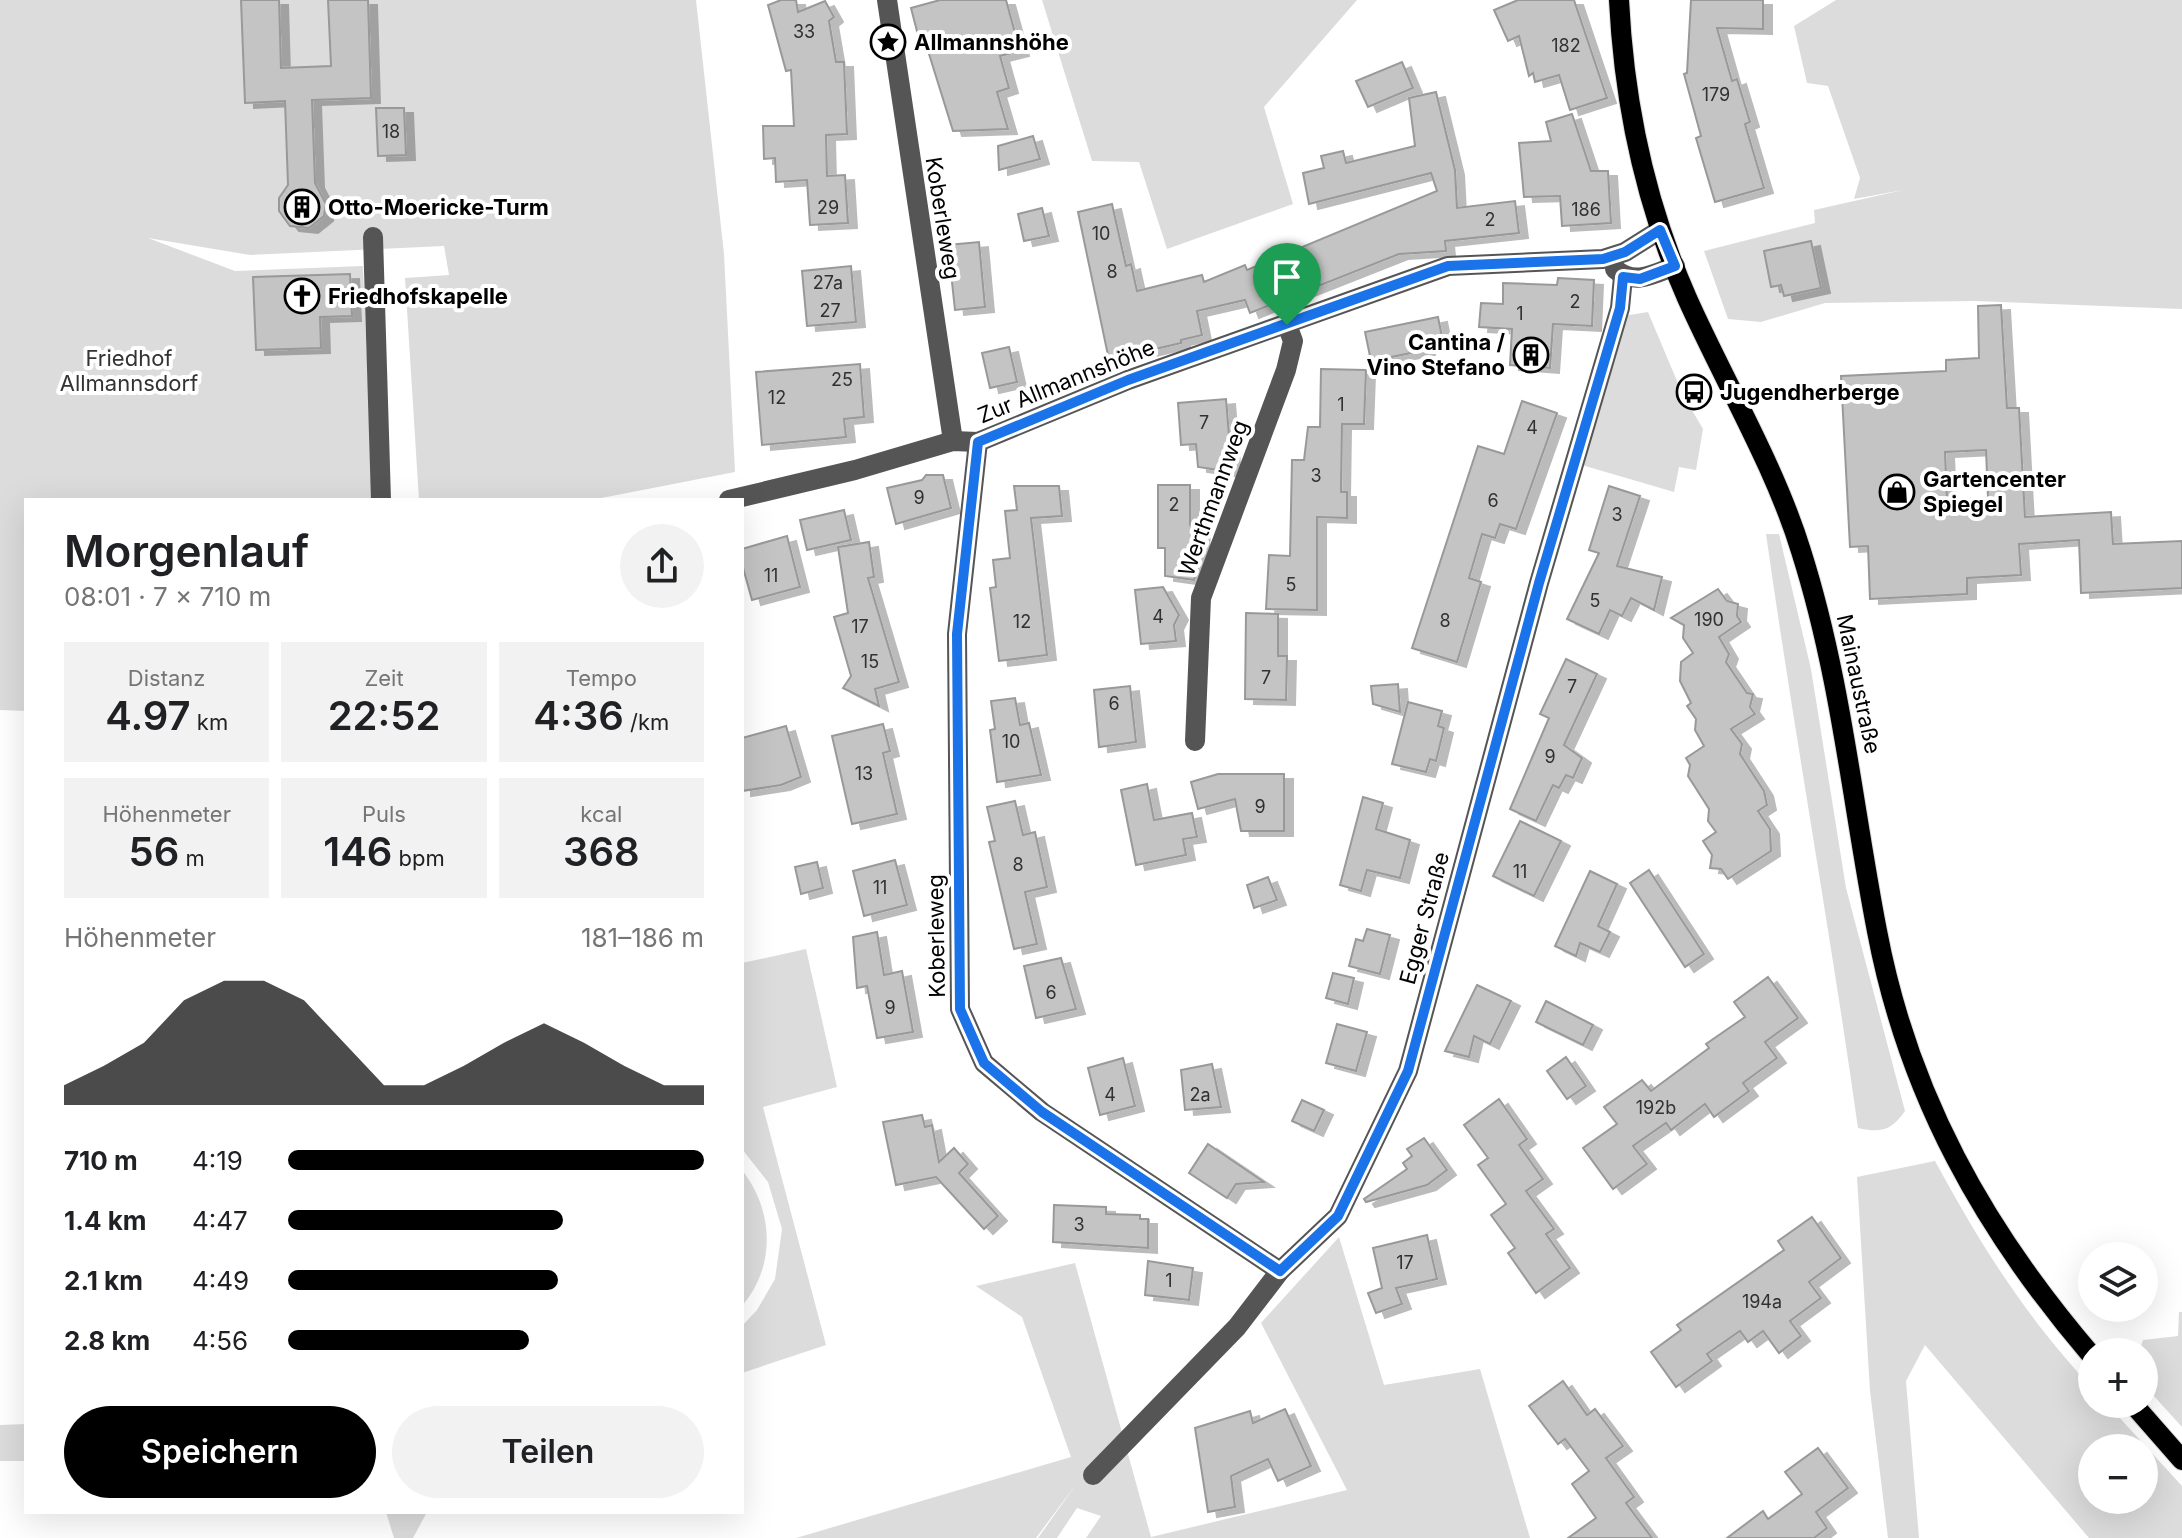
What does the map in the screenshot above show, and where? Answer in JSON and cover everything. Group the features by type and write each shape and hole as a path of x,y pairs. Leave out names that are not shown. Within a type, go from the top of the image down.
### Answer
{"main road":[{"name":"Mainaustraße","path":"1619,0 1622,61 1636,143 1660,230 1800,546 1830,647 1877,934 1898,1015 1923,1087 1983,1212 2050,1307 2078,1340"},
{"path":"2145,1418 2182,1460"}],"street":[{"name":"Koberleweg","path":"886,1 953,441"},
{"name":"Zur Allmannshöhe","path":"737,498 855,470 953,441 978,442 1128,380 1448,266 1603,259 1625,252 1660,230"},
{"path":"373,237 381,498"},
{"path":"1603,259 1623,277 1640,279 1675,266"},
{"name":"Egger Straße","path":"1093,1475 1237,1327 1280,1271 1338,1216 1408,1071 1539,583 1620,308 1623,277"},
{"name":"Werthmannweg","path":"1195,741 1201,598 1286,370 1293,341 1287,325"},
{"name":"Koberleweg","path":"978,442 957,634 960,1009 984,1063 1042,1112 1280,1271"}],"green space":[{"name":"Friedhof Allmannsdorf","path":"0,0 696,0 724,254 735,472 601,498 419,498 405,278 449,275 444,246 250,255 148,238 235,271 363,266 373,498 24,498 24,711 0,710"},
{"path":"1042,0 1357,0 1264,107 1293,204 1167,249 1139,162 1092,161"},
{"path":"1836,0 2182,0 2182,309 1974,301 1825,303 1761,322 1728,319 1704,251 1815,223 1814,210 1903,190 1854,199 1860,178 1828,86 1807,83 1794,26"},
{"path":"1648,312 1682,393 1703,429 1696,470 1679,467 1674,492 1575,463 1617,317"},
{"path":"1766,534 1779,534 1811,669 1846,888 1905,1111 1885,1129 1858,1128"},
{"path":"806,949 837,1087 763,1107 826,1345 744,1372 744,1324 757,1310 775,1279 782,1229 768,1182 744,1152 744,963"},
{"path":"1935,1161 2006,1280 2078,1372 2078,1418 2120,1418 2134,1434 2078,1434 2078,1514 2158,1514 2158,1460 2182,1486 2182,1538 2089,1538 1925,1345 1906,1381 1919,1538 1888,1538 1870,1391 1857,1177"},
{"path":"744,1173 760,1203 767,1238 761,1274 744,1303"},
{"path":"1339,1237 1384,1385 1480,1369 1530,1538 1086,1538 1101,1516 1077,1508 1057,1538 1038,1538 1077,1483 1036,1538 796,1538 1071,1457 1022,1317 976,1286 1075,1263 1151,1537 1347,1490 1261,1323"},
{"path":"2179,1312 2182,1312 2182,1427 2158,1400 2158,1338 2178,1336"},
{"path":"24,1424 24,1461 0,1461 0,1425"},
{"path":"387,1514 426,1514 413,1538 394,1538"}],"building":[{"path":"241,0 279,0 281,68 331,66 328,0 368,0 371,98 312,100 315,183 326,204 324,216 309,228 290,226 279,211 279,198 288,185 285,101 245,103"},
{"path":"781,0 796,0 798,12 825,1 834,17 829,21 836,62 844,62 847,134 826,135 827,176 845,175 848,223 810,225 807,180 776,182 775,158 764,159 763,126 794,126 791,70 786,71 768,5"},
{"path":"940,0 1006,0 1020,51 1000,56 1009,88 997,92 1008,129 953,131 924,38 919,39 911,8"},
{"path":"1518,0 1574,0 1607,98 1570,110 1559,75 1535,82 1533,73 1529,76 1519,36 1508,41 1494,10"},
{"path":"1691,0 1763,0 1763,29 1717,28 1732,81 1737,79 1750,122 1745,124 1764,188 1715,202 1696,138 1701,136 1684,74 1687,73"},
{"path":"1402,62 1413,88 1368,107 1356,81"},
{"path":"1436,92 1455,170 1457,208 1515,201 1519,233 1445,241 1446,251 1399,254 1250,313 1245,300 1197,311 1202,335 1109,360 1078,212 1112,204 1126,266 1131,264 1137,291 1202,275 1204,282 1245,265 1247,270 1437,191 1431,173 1309,204 1303,173 1324,168 1321,156 1343,151 1346,163 1415,146 1409,98"},
{"path":"376,108 404,108 406,155 378,156"},
{"path":"1572,114 1591,171 1608,171 1611,223 1562,226 1560,196 1524,197 1519,143 1551,141 1546,122"},
{"path":"1033,136 1040,159 999,170 998,146"},
{"path":"1042,208 1049,236 1024,241 1018,214"},
{"path":"1811,241 1821,288 1784,296 1781,285 1771,287 1764,251"},
{"path":"979,242 985,307 955,310 948,245"},
{"path":"851,266 856,322 807,326 802,271"},
{"name":"Friedhofskapelle","path":"350,274 352,316 320,317 321,348 256,350 253,277"},
{"path":"1558,278 1594,280 1592,326 1553,324 1550,368 1510,365 1512,329 1479,327 1481,303 1503,304 1503,283 1557,285"},
{"path":"2001,305 2007,408 2019,408 2025,517 2111,512 2113,544 2182,541 2182,588 2081,593 2079,540 2019,544 2021,575 1967,578 1967,594 1870,599 1868,546 1850,547 1841,376 1946,371 1946,360 1979,358 1978,306","holes":["1986,450 1988,498 1947,500 1945,452"]},
{"path":"1438,317 1443,342 1425,346 1426,350 1371,361 1365,332"},
{"path":"1009,347 1017,382 990,388 982,353"},
{"path":"860,364 864,417 844,419 846,437 762,445 756,372"},
{"path":"1321,369 1366,370 1364,424 1342,424 1341,492 1347,492 1347,518 1317,517 1317,610 1266,609 1269,555 1290,556 1292,460 1304,460 1308,427 1320,427"},
{"path":"1226,399 1232,472 1198,467 1196,444 1181,445 1178,403"},
{"path":"1522,401 1557,413 1516,529 1500,524 1495,538 1482,534 1469,578 1481,582 1457,662 1412,648 1478,446 1504,454"},
{"path":"926,475 943,475 951,508 896,524 887,488 922,480"},
{"path":"1158,485 1190,485 1190,525 1201,525 1199,566 1194,580 1165,576 1165,548 1158,548"},
{"path":"1014,486 1059,486 1062,516 1031,518 1047,655 999,661 990,588 996,587 993,560 1010,558 1005,511 1017,510"},
{"path":"1609,486 1640,496 1617,566 1662,577 1654,610 1631,598 1622,616 1610,610 1599,634 1567,619 1599,553 1589,550"},
{"path":"844,510 851,540 807,550 800,520"},
{"path":"787,536 800,587 752,600 744,571 744,548"},
{"path":"869,542 874,577 868,578 899,682 875,689 879,706 843,688 851,676 834,617 848,613 838,547"},
{"path":"1163,587 1179,615 1174,625 1176,641 1141,644 1135,590"},
{"path":"1718,589 1727,601 1738,604 1737,616 1741,622 1719,637 1729,654 1726,662 1747,693 1753,694 1750,707 1755,714 1731,729 1742,744 1740,754 1764,791 1767,805 1758,811 1770,829 1771,851 1728,879 1721,869 1710,868 1712,855 1703,841 1716,832 1708,821 1709,809 1688,776 1690,765 1686,758 1704,746 1695,730 1696,719 1687,706 1691,703 1680,681 1681,662 1693,653 1683,638 1684,625 1671,618"},
{"path":"1246,613 1278,614 1278,656 1287,656 1286,700 1245,699"},
{"path":"1566,659 1597,674 1564,745 1582,758 1573,778 1566,775 1559,788 1553,785 1536,821 1510,809 1549,718 1540,714"},
{"path":"1398,684 1400,712 1373,704 1371,686"},
{"path":"1130,686 1136,742 1099,747 1094,690"},
{"path":"1015,698 1020,725 1029,723 1041,775 997,782 990,730 995,729 991,701"},
{"path":"1408,702 1442,711 1438,726 1444,728 1436,761 1430,759 1426,772 1392,764"},
{"path":"883,724 890,751 883,753 897,814 852,824 832,736"},
{"path":"786,726 801,777 781,785 744,791 744,737"},
{"path":"1218,774 1284,774 1284,831 1241,831 1235,799 1198,809 1191,782"},
{"path":"1147,784 1154,820 1192,813 1197,837 1183,839 1186,855 1136,865 1121,790"},
{"path":"1363,797 1383,803 1376,829 1410,840 1400,878 1367,870 1361,891 1340,885"},
{"path":"1015,801 1023,835 1035,832 1047,887 1025,892 1037,944 1014,949 989,842 995,841 987,807"},
{"path":"1520,821 1561,841 1534,896 1493,876"},
{"path":"895,860 907,905 864,916 853,871"},
{"path":"817,862 823,888 801,894 795,867"},
{"path":"1649,870 1704,954 1685,967 1630,883"},
{"path":"1590,871 1617,884 1598,926 1610,932 1600,952 1580,943 1576,956 1555,946"},
{"path":"1268,877 1277,900 1254,908 1247,885"},
{"path":"1367,929 1390,935 1380,974 1349,966 1356,939 1363,941"},
{"path":"877,932 884,975 902,971 913,1032 877,1038 867,986 857,988 853,937"},
{"path":"1061,958 1076,1009 1036,1018 1024,966"},
{"path":"1333,973 1354,978 1348,1004 1326,998"},
{"path":"1768,977 1798,1018 1765,1042 1777,1058 1743,1083 1749,1091 1714,1117 1705,1104 1671,1130 1666,1123 1633,1146 1647,1164 1613,1189 1583,1148 1617,1124 1604,1107 1642,1080 1651,1091 1709,1048 1706,1044 1745,1017 1734,1002"},
{"path":"1477,985 1511,1001 1490,1044 1474,1036 1469,1057 1445,1051"},
{"path":"1546,1001 1593,1025 1583,1045 1536,1022"},
{"path":"1337,1024 1367,1032 1356,1071 1326,1063"},
{"path":"1566,1057 1586,1086 1567,1099 1547,1071"},
{"path":"1123,1058 1135,1106 1100,1115 1088,1068"},
{"path":"1212,1064 1221,1107 1185,1110 1181,1070"},
{"path":"1499,1099 1527,1139 1519,1145 1543,1179 1526,1191 1554,1229 1546,1234 1570,1268 1536,1293 1508,1253 1515,1248 1491,1215 1506,1204 1478,1165 1488,1158 1464,1125"},
{"path":"1302,1100 1324,1110 1314,1131 1292,1121"},
{"path":"922,1115 925,1127 932,1125 939,1162 954,1148 968,1164 959,1173 998,1216 984,1229 936,1177 896,1185 883,1122"},
{"path":"1424,1138 1447,1170 1427,1185 1366,1202 1364,1199 1407,1169 1403,1163 1412,1156 1407,1149"},
{"path":"1208,1144 1264,1182 1236,1184 1227,1198 1189,1173"},
{"path":"1054,1205 1106,1207 1106,1214 1140,1215 1140,1219 1148,1219 1148,1248 1053,1242"},
{"path":"1812,1217 1841,1258 1809,1282 1821,1298 1790,1321 1801,1336 1779,1353 1763,1331 1748,1342 1740,1331 1707,1354 1712,1361 1676,1387 1651,1352 1681,1330 1677,1325 1784,1250 1778,1241"},
{"path":"1427,1235 1437,1279 1396,1288 1402,1304 1376,1313 1368,1293 1382,1288 1373,1248"},
{"path":"1148,1261 1193,1268 1189,1300 1145,1295"},
{"path":"1563,1381 1587,1415 1595,1409 1623,1446 1606,1458 1634,1497 1626,1503 1652,1538 1568,1538 1596,1518 1572,1484 1589,1471 1565,1439 1558,1444 1529,1406"},
{"path":"1285,1409 1311,1466 1278,1481 1268,1459 1231,1476 1235,1507 1208,1512 1195,1428 1250,1411 1253,1423"},
{"path":"1818,1448 1848,1488 1816,1512 1827,1528 1814,1538 1727,1538 1763,1511 1768,1519 1802,1494 1785,1472"}],"place":[{"name":"Allmannshöhe","path":"888,42"},
{"name":"Otto-Moericke-Turm","path":"302,207"},
{"name":"Friedhofskapelle","path":"302,296"},
{"name":"Cantina / Vino Stefano","path":"1531,355"},
{"name":"Jugendherberge","path":"1694,392"},
{"name":"Gartencenter Spiegel","path":"1897,492"}],"route":[{"path":"1660,230 1675,266 1640,279 1623,277 1620,308 1539,583 1408,1071 1338,1216 1280,1271 1042,1112 984,1063 960,1009 957,634 978,442 1128,380 1287,325 1448,266 1603,259 1625,252 1660,230"}]}
